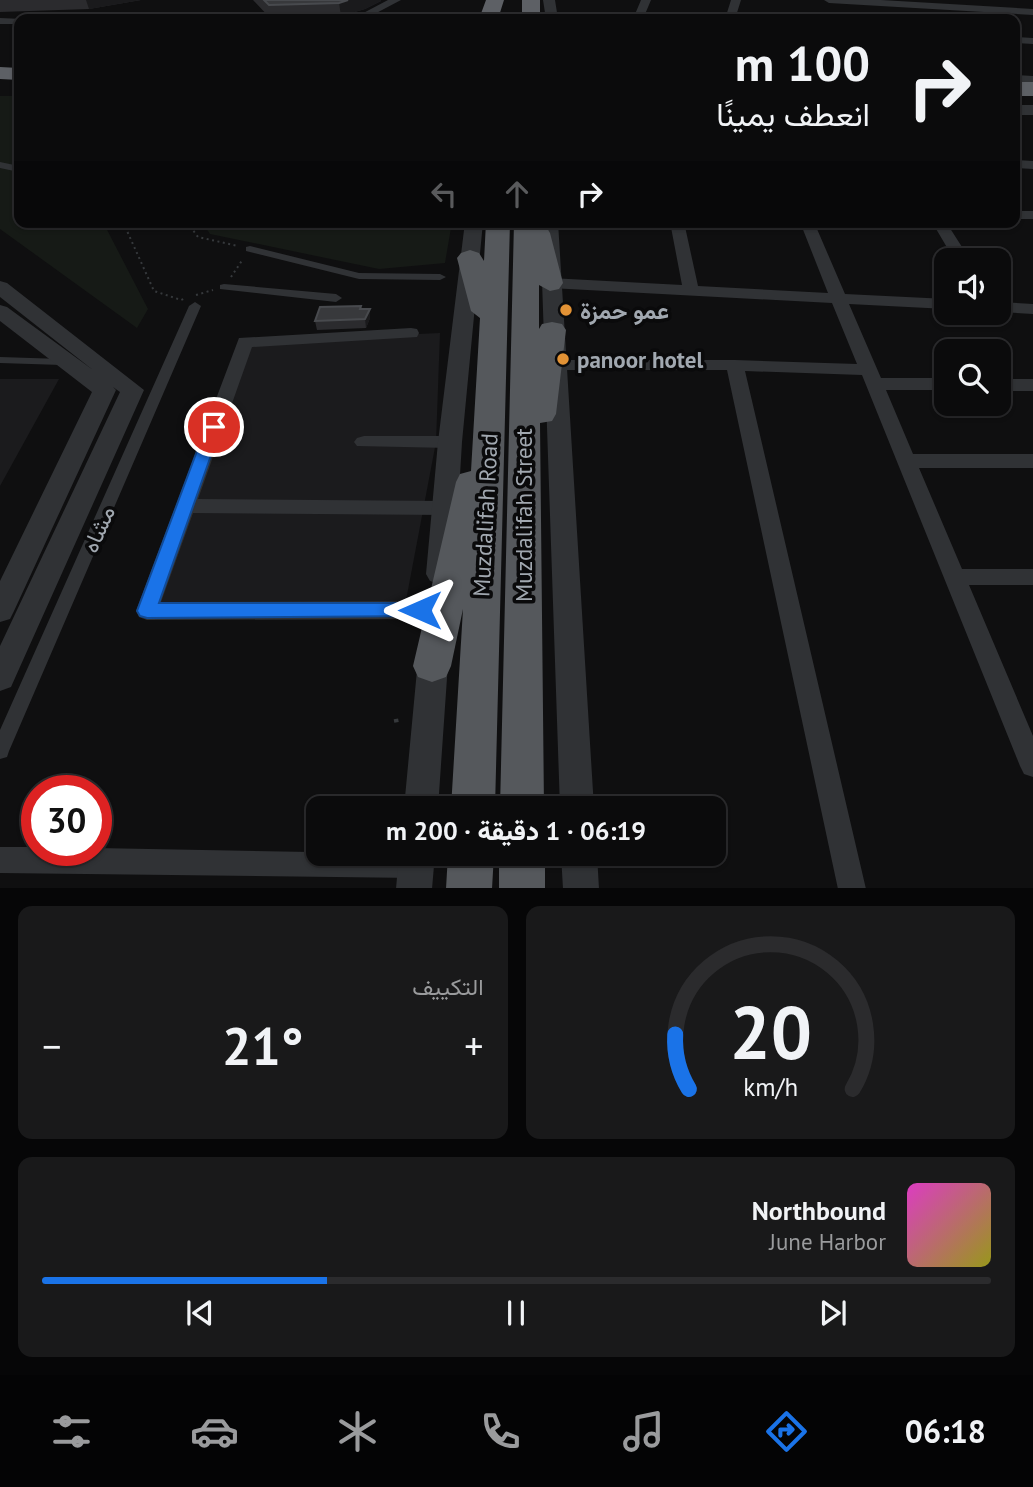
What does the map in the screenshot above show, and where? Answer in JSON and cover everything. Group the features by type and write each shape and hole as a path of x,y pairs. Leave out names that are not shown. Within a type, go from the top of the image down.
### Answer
{"highway":[{"name":"Muzdalifah Road","path":"473,796 498,228"},
{"name":"Muzdalifah Street","path":"522,796 526,228"},
{"path":"537,228 550,283"},
{"path":"432,666 479,448 493,351 470,258"},
{"path":"522,564 552,330"},
{"path":"469,888 470,866"},
{"path":"522,866 522,888"}],"street":[{"path":"367,14 396,0"},
{"path":"832,0 1008,5 1033,12"},
{"path":"422,796 450,442 473,228"},
{"path":"549,228 576,796"},
{"path":"678,228 691,289"},
{"path":"809,228 954,577 1028,741 1033,766"},
{"path":"943,228 955,248"},
{"path":"250,249 359,276 440,276"},
{"path":"550,283 934,303"},
{"path":"0,287 132,390 0,678"},
{"path":"224,287 336,298"},
{"name":"مشاه","path":"0,751 195,306"},
{"path":"1011,308 1033,309"},
{"path":"0,311 104,390 0,611"},
{"path":"411,333 245,341 147,611 437,610"},
{"path":"554,365 735,365 934,383"},
{"path":"735,365 852,888"},
{"path":"1011,384 1033,385"},
{"path":"364,442 450,442"},
{"path":"906,461 1033,461"},
{"path":"185,506 445,508"},
{"path":"954,577 1033,578"},
{"path":"580,866 581,888"},
{"path":"2,867 416,869"}],"lane":[{"path":"0,360 68,362"}],"path":[{"path":"126,228 154,291 181,299 224,287 250,249 198,237 191,228"}],"shaded area":[{"path":"0,96 14,96 14,228 106,228 148,309 137,328 0,229"},
{"path":"206,228 451,228 445,263 379,269 210,234"},
{"path":"440,333 436,442 404,611 147,611 245,342"},
{"path":"0,379 59,379 0,486"}],"building":[{"path":"264,0 348,0 339,3 269,5"},
{"path":"361,306 360,309 370,309 365,319 315,321 320,307"}],"place":[{"name":"عمو حمزة","path":"566,310"},
{"name":"panoor hotel","path":"563,359"}],"route":[{"path":"214,427 147,611 420,610"}]}
